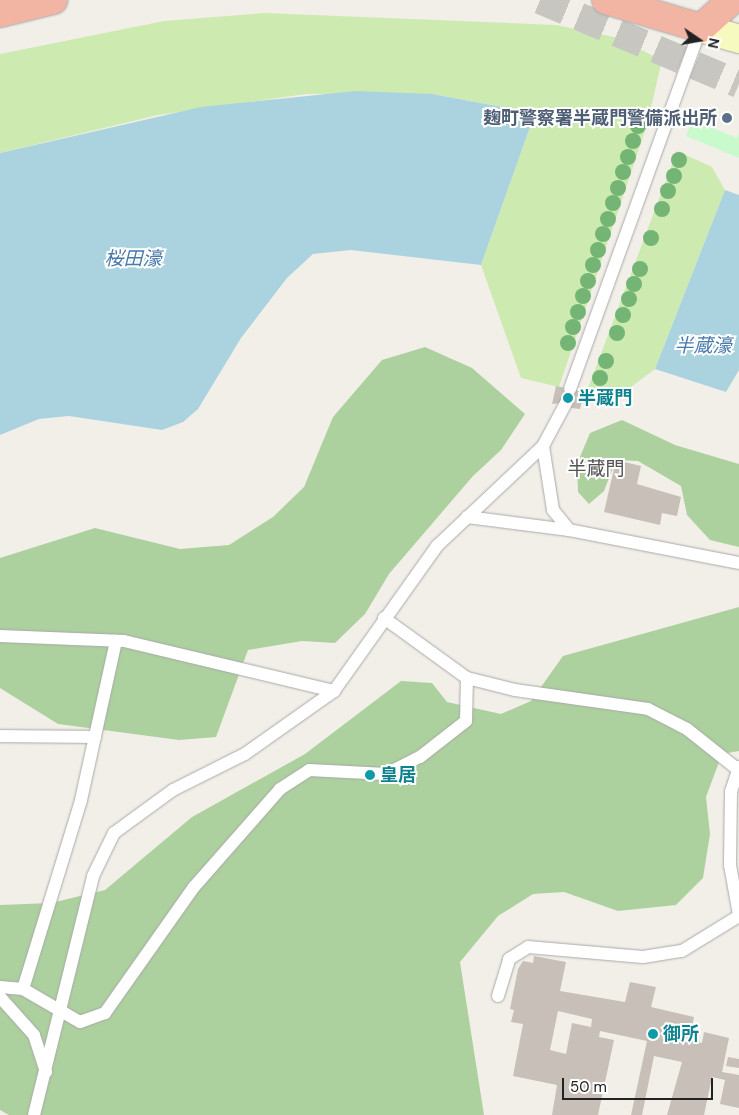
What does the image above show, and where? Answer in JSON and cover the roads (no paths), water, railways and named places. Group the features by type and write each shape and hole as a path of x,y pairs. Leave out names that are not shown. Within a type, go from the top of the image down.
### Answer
{"highway":[{"path":"0,13 53,0"},
{"path":"606,0 702,28"},
{"path":"702,28 705,0"},
{"path":"702,28 732,0"}],"main road":[{"path":"702,28 739,39"}],"lane":[{"path":"34,1115 61,1013 93,876 114,834 173,790 245,754 334,692 384,618 437,546 543,446 568,395 702,28"},
{"path":"543,446 553,510 569,530"},
{"path":"468,518 569,530 739,562"},
{"path":"384,618 467,678 515,690 648,709 687,729 738,768 731,791 735,881 739,915 682,951 643,957 528,947 509,959 498,996"},
{"path":"0,636 116,641 334,692"},
{"path":"23,988 81,800 116,641"},
{"path":"0,987 23,988 61,1013 80,1022 105,1013 194,887 280,789 309,770 386,774 450,738 466,721 467,678"},
{"path":"0,736 95,737"},
{"path":"0,996 34,1036 46,1072"}],"water":[{"name":"桜田濠","path":"356,91 432,94 535,113 481,265 351,250 313,254 287,278 241,338 198,409 183,422 162,430 69,416 39,419 0,435 0,153 201,107"},
{"name":"半蔵濠","path":"725,190 739,195 739,370 726,392 655,369"}],"tunnel":[{"path":"540,0 739,84"}],"place":[{"name":"麹町警察署半蔵門警備派出所","path":"727,118"},
{"name":"半蔵門","path":"568,398"},
{"name":"皇居","path":"370,775"},
{"name":"御所","path":"653,1034"}],"district":[{"name":"半蔵門","path":"596,469"}]}
